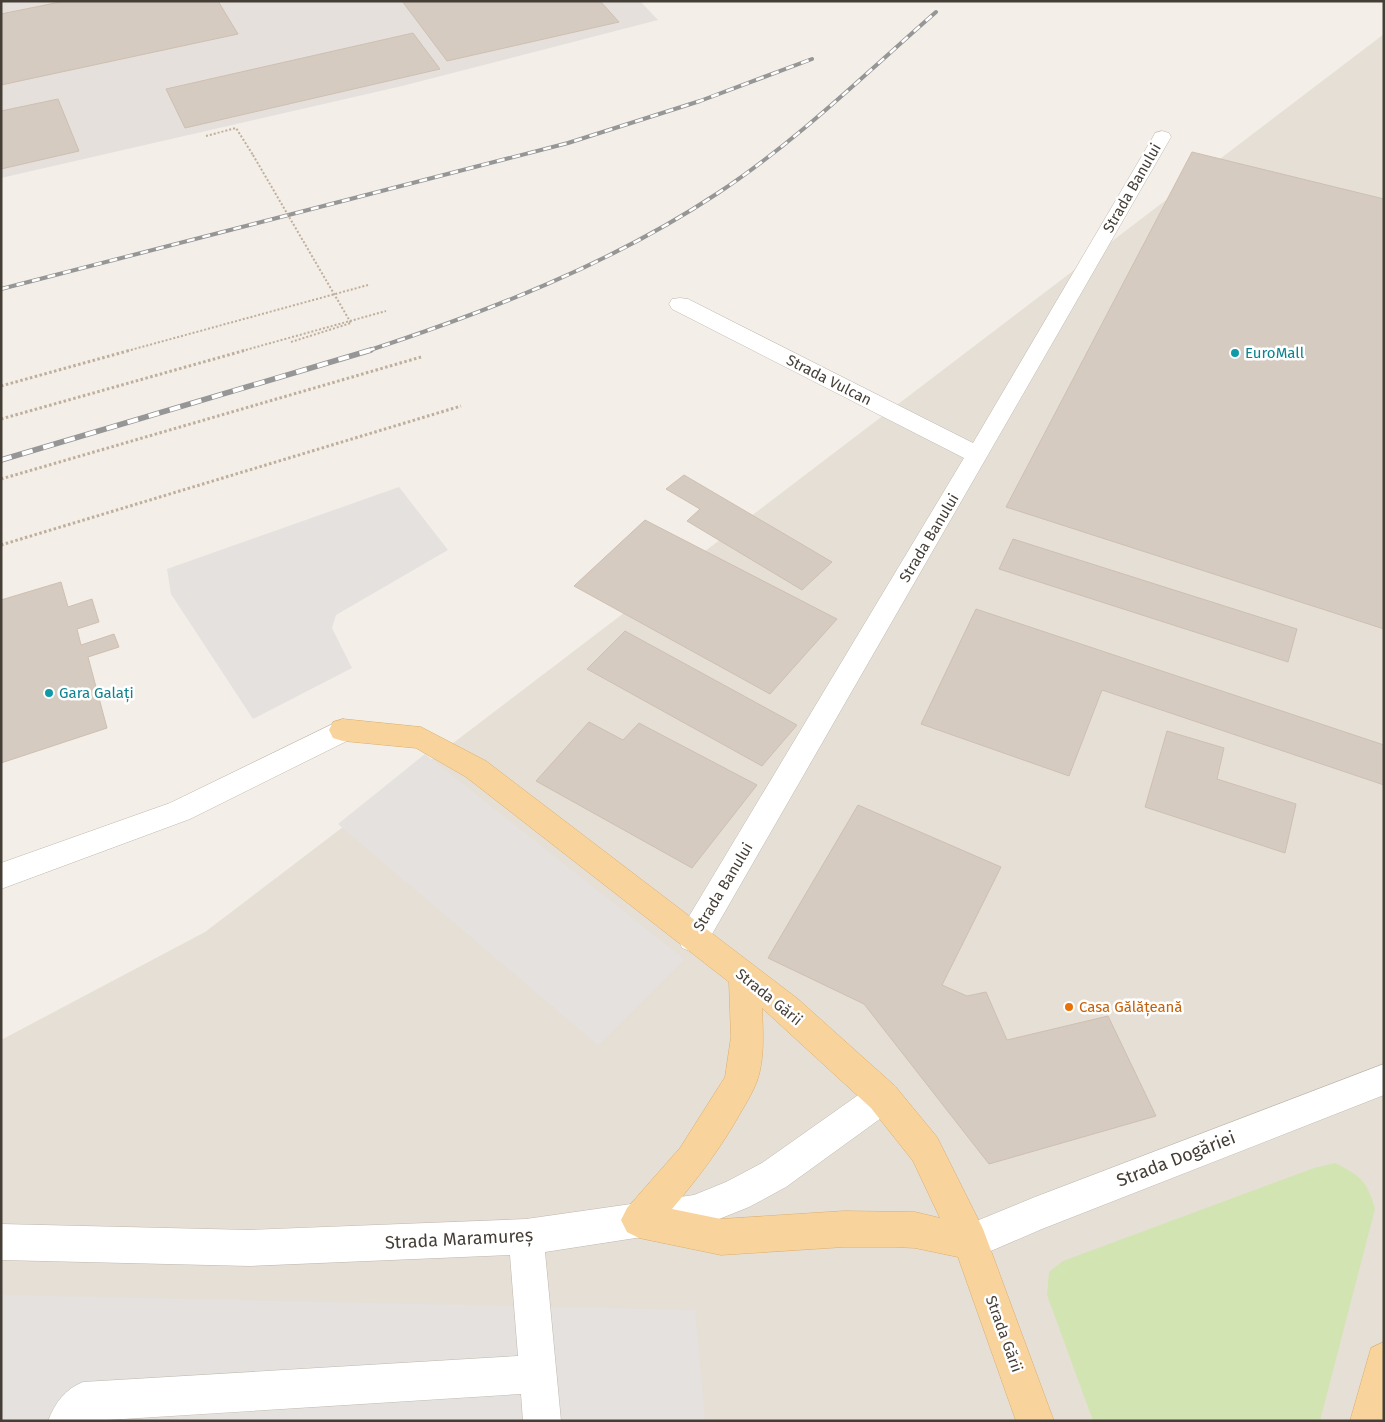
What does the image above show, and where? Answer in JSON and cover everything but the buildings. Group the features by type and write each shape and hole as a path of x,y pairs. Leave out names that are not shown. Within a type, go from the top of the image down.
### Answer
{"main road":[{"name":"Strada Gării","path":"343,730 421,738 476,769 787,1009 883,1098 925,1149 970,1242 1035,1421"},
{"path":"744,976 747,1037 741,1080 718,1121 692,1160 639,1220 721,1237 844,1229 895,1229 915,1230 970,1242"},
{"path":"1369,1421 1384,1361"}],"street":[{"name":"Strada Banului","path":"694,938 978,455 1162,136"},
{"name":"Strada Vulcan","path":"680,304 978,455"},
{"path":"1,876 180,811 343,730"},
{"name":"Strada Dogăriei","path":"970,1242 1035,1214 1384,1079"},
{"name":"Strada Maramureș","path":"1,1242 250,1248 526,1237 694,1212 737,1195 774,1175 883,1098"},
{"path":"526,1237 542,1421"},
{"path":"67,1421 83,1401 538,1374"}],"path":[{"path":"206,136 236,128 351,323 290,342"},
{"path":"1,386 368,285"},
{"path":"1,419 386,311"},
{"path":"1,479 421,356"},
{"path":"1,545 461,406"}],"shaded area":[{"path":"1,1 640,1 658,20 402,86 1,178"},
{"path":"1384,34 1384,1421 1,1421 1,1040 205,932"},
{"path":"399,487 448,550 336,615 332,628 352,668 253,719 171,594 167,569"},
{"path":"425,754 684,959 598,1045 338,824"},
{"path":"1,1295 695,1310 705,1421 1,1421"}],"green space":[{"path":"1335,1163 1362,1180 1375,1209 1320,1421 1093,1421 1047,1295 1049,1272 1063,1261 1314,1168"}],"railway":[{"path":"367,351 413,336 548,284 592,264 677,219 718,193 775,152 936,12"},
{"path":"1,289 568,143 700,101 812,59"},
{"path":"1,460 371,350"}],"place":[{"name":"EuroMall","path":"1235,353"},
{"name":"Gara Galați","path":"49,693"},
{"name":"Casa Gălățeană","path":"1069,1007"}]}
